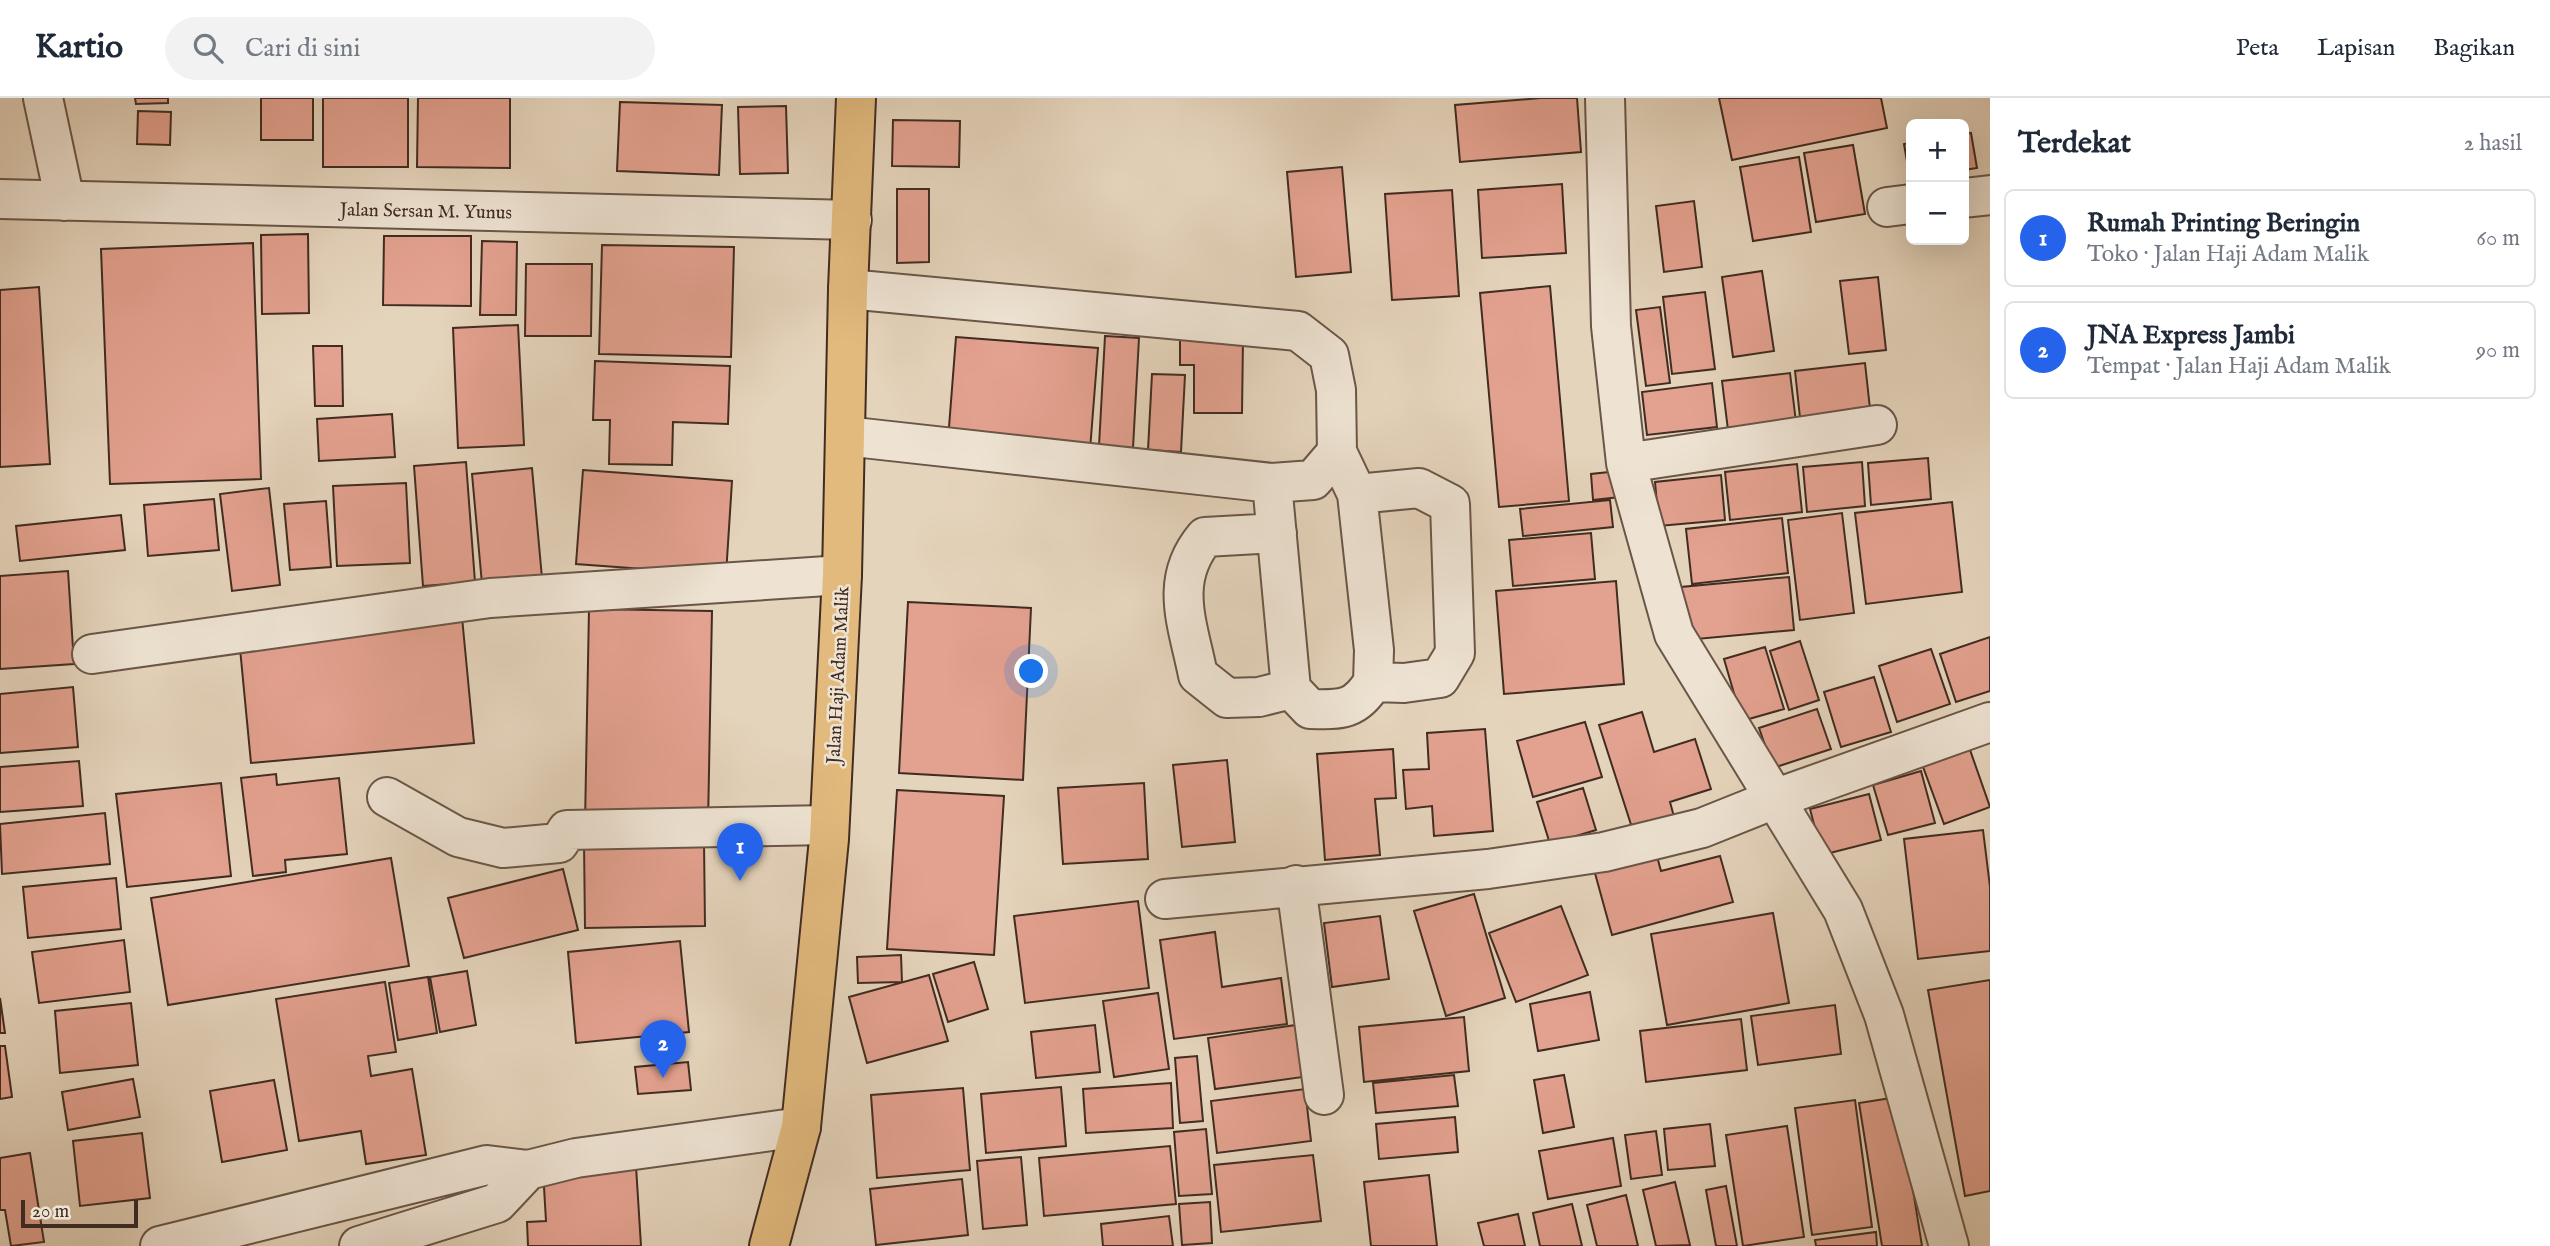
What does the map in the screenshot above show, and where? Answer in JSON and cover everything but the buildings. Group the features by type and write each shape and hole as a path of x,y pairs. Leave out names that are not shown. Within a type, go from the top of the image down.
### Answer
{"main road":[{"name":"Jalan Haji Adam Malik","path":"769,1246 801,1127 829,825 842,575 848,289 856,98"}],"street":[{"path":"43,98 65,201"},
{"path":"1605,98 1611,326 1626,463 1674,634 1776,798 1848,921 1884,1015 1949,1246"},
{"path":"1969,197 1990,195"},
{"name":"Jalan Sersan M. Yunus","path":"0,199 852,220"},
{"path":"848,289 1298,331 1329,355 1336,390 1337,452 1357,494 1374,650 1373,682 1362,699 1339,710 1310,709 1291,689 1272,483"},
{"path":"1626,463 1877,425"},
{"path":"845,436 1272,483 1313,480 1337,452"},
{"path":"1357,494 1419,488 1450,504 1455,653 1440,678 1404,683 1373,682"},
{"path":"1277,533 1205,537 1189,556 1182,591 1198,675 1227,698 1259,697 1291,689"},
{"path":"92,654 490,598 842,575"},
{"path":"1165,899 1488,869 1604,852 1702,828 1776,798 1990,722"},
{"path":"387,797 458,837 503,848 559,843 568,830 829,825"},
{"path":"1296,885 1324,1095"},
{"path":"160,1246 487,1165 528,1170 576,1158 801,1127"},
{"path":"359,1246 497,1203 528,1170"}],"place":[{"name":"Rumah Printing Beringin","path":"740,881"},
{"name":"JNA Express Jambi","path":"663,1078"}]}
